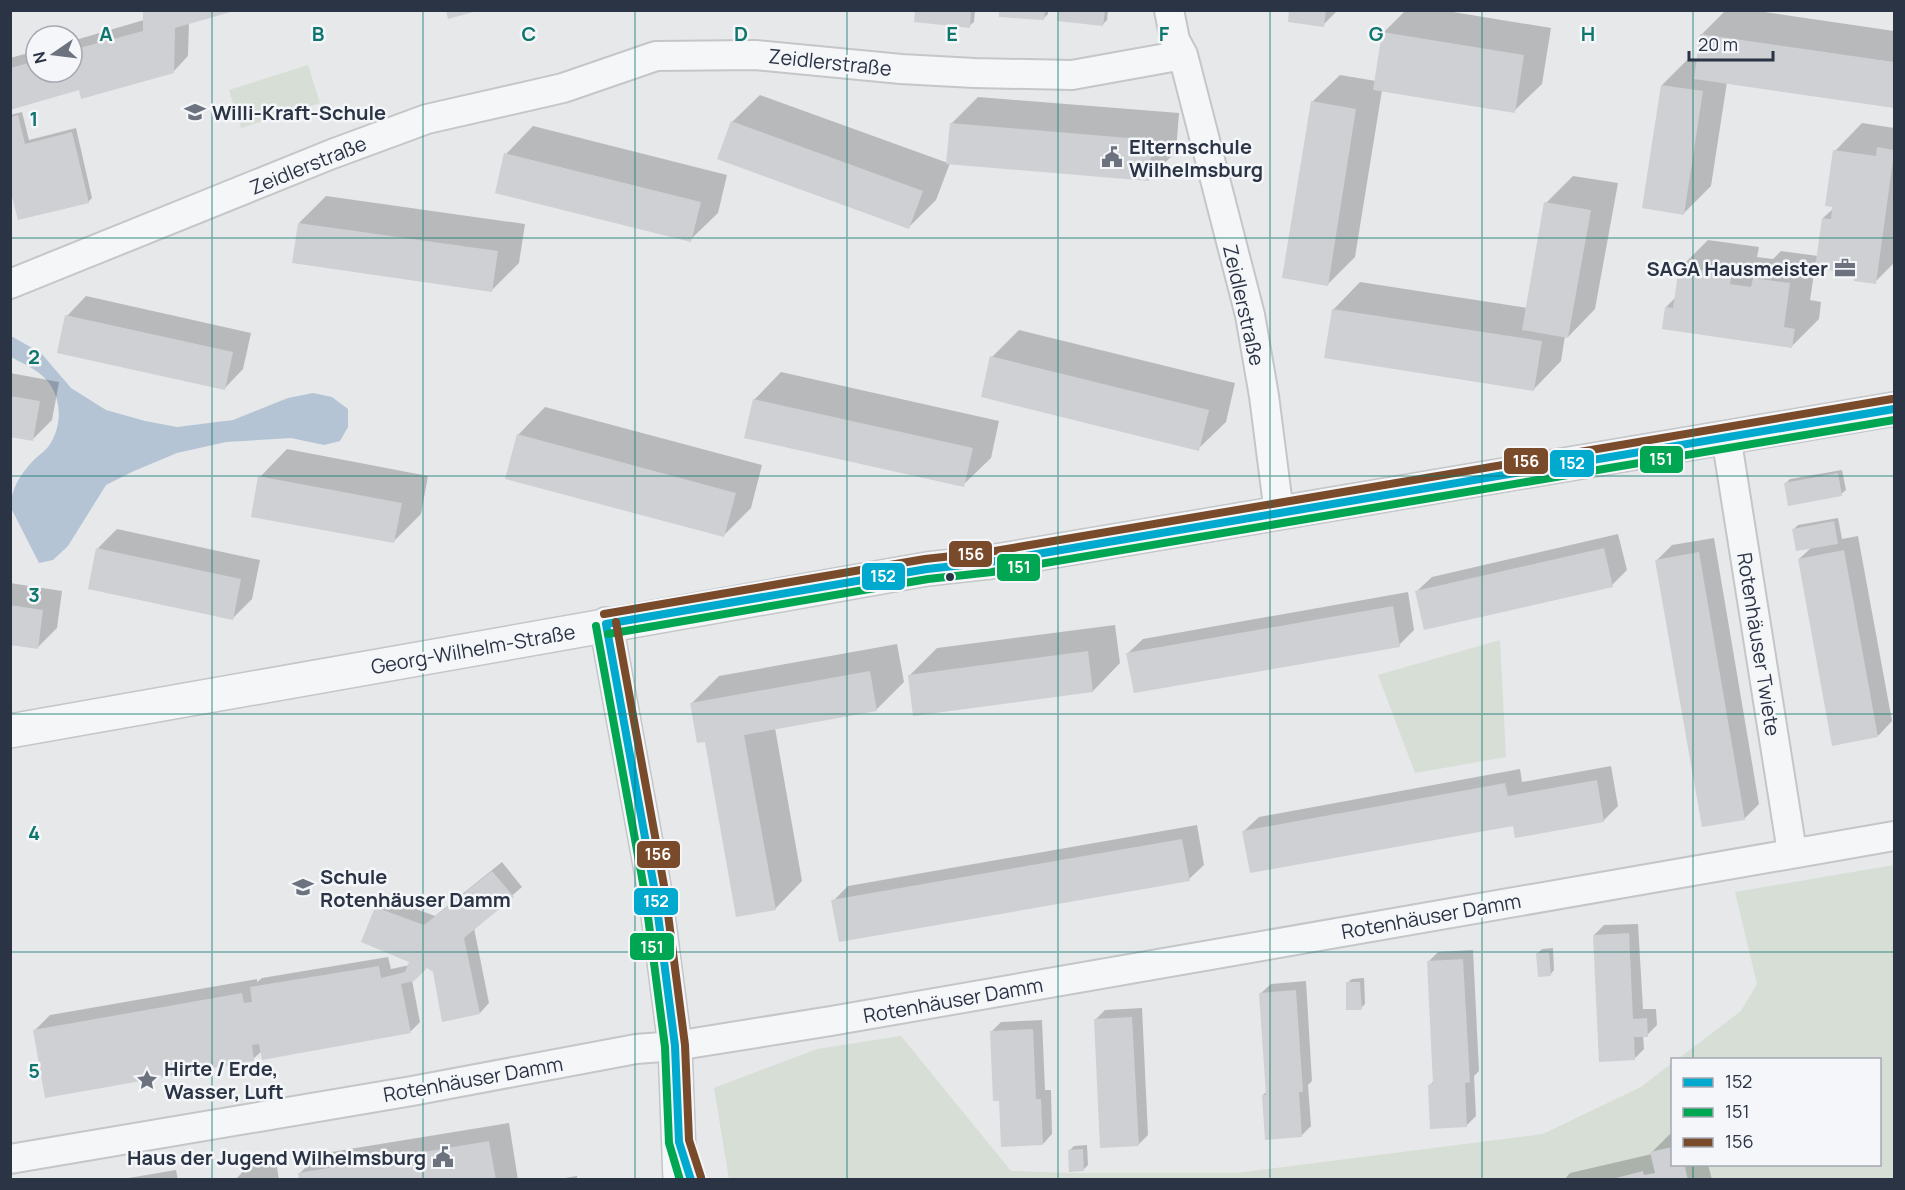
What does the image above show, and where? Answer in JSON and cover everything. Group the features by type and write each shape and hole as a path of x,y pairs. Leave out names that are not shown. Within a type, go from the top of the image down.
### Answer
{"street":[{"path":"1169,10 1175,40 1183,55"},
{"name":"Zeidlerstraße","path":"10,284 332,154 427,119 563,88 656,56 755,55 918,70 1072,75 1183,55 1250,315 1279,513"},
{"name":"Georg-Wilhelm-Straße","path":"10,731 927,569 990,562 1894,409"},
{"name":"Rotenhäuser Twiete","path":"1726,436 1792,852"},
{"path":"606,624 656,892 675,1046 680,1179"},
{"name":"Rotenhäuser Damm","path":"10,1159 412,1091 636,1049 675,1046 865,1015 1894,836"},
{"path":"679,1142 691,1179"}],"shaded area":[{"path":"308,65 320,103 241,128 229,90"},
{"path":"1500,640 1506,757 1415,773 1378,675"},
{"path":"1894,865 1894,1179 729,1179 714,1088 817,1049 901,1036 1011,1171 1237,1173 1543,1134 1641,1087 1671,1064 1671,1166 1881,1166 1881,1058 1679,1058 1741,1011 1757,984 1735,892"}],"water":[{"path":"11,336 41,353 71,388 106,410 145,421 177,427 233,420 288,398 313,393 332,397 348,409 348,427 340,441 324,445 291,438 226,442 177,453 134,471 106,485 68,546 53,560 39,563 11,508 11,502 16,484 23,473 48,447 53,438 59,418 58,408 47,380 11,357"}],"building":[{"path":"143,10 234,11 175,28 174,73 81,99 79,90 10,110 10,68 24,64 24,84 84,84 84,47 143,31"},
{"path":"446,10 477,10 477,11 448,19"},
{"path":"915,10 971,10 970,28 914,22"},
{"path":"999,10 1045,10 1044,20 999,17"},
{"path":"1058,10 1105,10 1103,26 1057,21"},
{"path":"1289,10 1326,10 1324,27 1288,22"},
{"path":"1382,32 1524,55 1515,113 1373,90"},
{"path":"1700,34 1894,62 1894,108 1694,79"},
{"path":"1661,85 1703,91 1684,215 1642,208"},
{"path":"1311,101 1356,109 1328,286 1282,278"},
{"path":"18,115 25,144 72,132 89,203 18,220 10,189 10,117"},
{"path":"731,121 923,191 909,229 717,159"},
{"path":"950,123 1152,140 1149,181 946,164"},
{"path":"1877,147 1894,150 1894,153 1876,284 1854,281 1855,274 1815,268 1822,218 1831,219 1832,207 1825,206 1833,150 1876,156"},
{"path":"504,153 701,202 691,242 495,193"},
{"path":"1544,202 1591,210 1568,338 1522,330"},
{"path":"298,223 498,251 492,292 292,263"},
{"path":"1679,267 1732,274 1730,284 1751,287 1753,278 1790,283 1784,327 1795,329 1792,348 1662,329 1665,307 1673,308"},
{"path":"1332,309 1542,341 1534,391 1324,358"},
{"path":"65,315 233,352 225,390 57,353"},
{"path":"990,356 1209,410 1199,451 981,397"},
{"path":"10,396 40,401 33,441 10,437"},
{"path":"753,399 973,448 964,487 744,438"},
{"path":"517,434 736,493 724,537 505,479"},
{"path":"1838,473 1842,496 1788,506 1784,483"},
{"path":"258,476 402,503 394,543 251,517"},
{"path":"1834,521 1838,544 1796,551 1792,529"},
{"path":"96,548 241,579 233,620 88,589"},
{"path":"1604,548 1613,587 1424,630 1415,591"},
{"path":"1844,550 1878,737 1832,746 1798,559"},
{"path":"1699,552 1745,820 1702,827 1655,560"},
{"path":"10,605 43,610 38,649 10,645"},
{"path":"1393,606 1400,647 1134,693 1126,653"},
{"path":"1088,651 1093,692 913,716 908,675"},
{"path":"870,671 877,711 744,735 776,910 736,917 705,742 697,743 690,703"},
{"path":"1597,780 1604,822 1515,838 1513,826 1250,873 1242,831 1505,783 1508,796"},
{"path":"1182,839 1190,881 839,942 831,900"},
{"path":"492,871 514,897 464,938 480,1014 442,1022 433,972 427,968 414,981 401,984 411,1033 262,1060 259,1044 252,1045 254,1061 45,1098 33,1030 242,993 244,1003 252,1002 250,987 379,966 381,978 405,972 409,962 361,942 375,907 424,925"},
{"path":"1629,933 1633,1019 1647,1018 1648,1037 1634,1037 1635,1060 1599,1062 1593,935"},
{"path":"1549,952 1551,976 1538,977 1536,953"},
{"path":"1463,959 1470,1082 1465,1083 1467,1127 1430,1129 1428,1085 1433,1084 1427,961"},
{"path":"1346,982 1360,982 1362,1010 1346,1010"},
{"path":"1296,990 1303,1092 1299,1092 1302,1137 1265,1140 1262,1095 1266,1095 1259,993"},
{"path":"1132,1017 1139,1146 1100,1148 1094,1019"},
{"path":"1033,1029 1036,1099 1041,1099 1043,1145 1001,1147 999,1101 993,1101 990,1031"},
{"name":"Haus der Jugend Wilhelmsburg","path":"489,1141 496,1180 299,1180 298,1173"},
{"path":"1671,1147 1671,1166 1688,1166 1685,1167 1688,1180 1608,1180 1643,1171 1644,1175 1655,1173 1650,1152"},
{"path":"1083,1149 1084,1171 1069,1172 1068,1150"}],"transit line":[{"name":"156","path":"604,614 925,559 989,552 1892,399"},
{"name":"152","path":"606,624 927,569 990,562 1894,409"},
{"name":"151","path":"608,634 928,579 992,572 1894,420"},
{"name":"156","path":"616,622 665,891 685,1045 689,1140 701,1177"},
{"name":"152","path":"606,624 655,892 675,1046 679,1142 691,1180"},
{"name":"151","path":"596,626 645,894 665,1047 669,1143 680,1180"}],"place":[{"name":"Willi-Kraft-Schule","path":"195,112"},
{"name":"Elternschule Wilhelmsburg","path":"1112,157"},
{"name":"SAGA Hausmeister","path":"1845,268"},
{"name":"Schule Rotenhäuser Damm","path":"303,887"},
{"name":"Hirte / Erde, Wasser, Luft","path":"147,1080"},
{"name":"Haus der Jugend Wilhelmsburg","path":"443,1157"}]}
